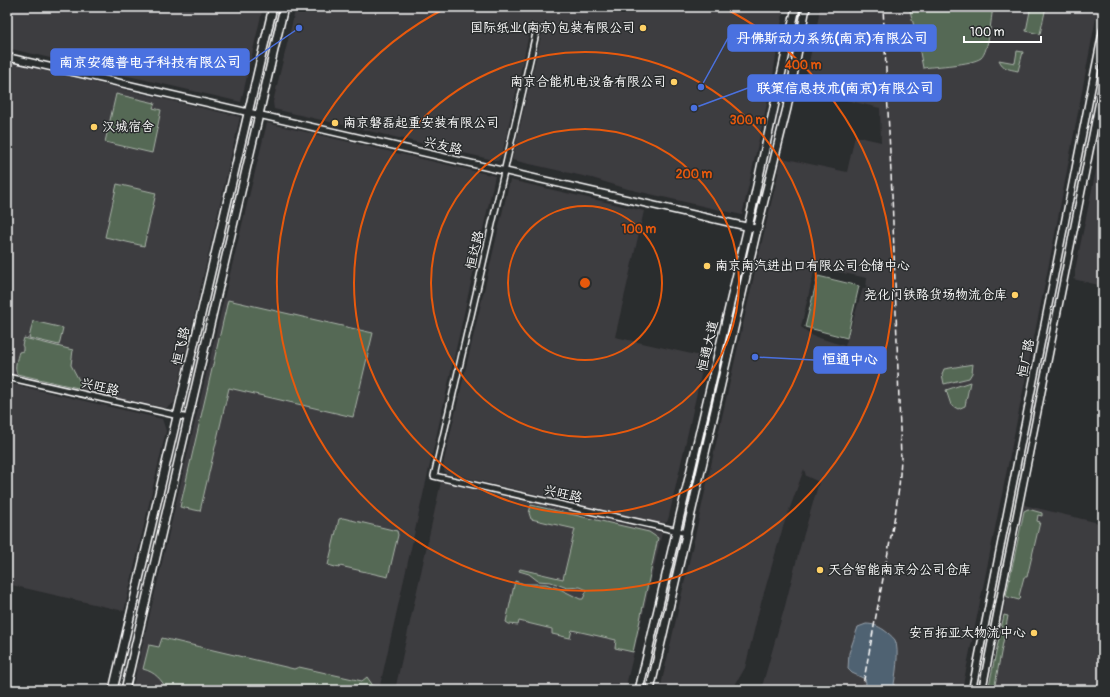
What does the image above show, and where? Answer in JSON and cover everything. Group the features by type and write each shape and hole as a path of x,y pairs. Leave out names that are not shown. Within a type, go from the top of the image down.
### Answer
{"main road":[{"name":"恒飞路","path":"113,690 273,7"},
{"name":"恒飞路","path":"125,690 284,7"},
{"name":"恒通大道","path":"639,690 748,227 796,7"},
{"name":"恒通大道","path":"650,690 757,229 787,108 806,7"}],"street":[{"name":"恒达路","path":"434,476 538,29"},
{"name":"恒广路","path":"972,690 1103,30"},
{"name":"兴友路","path":"7,57 249,111 757,229"},
{"name":"恒广路","path":"982,690 1103,83"},
{"name":"兴旺路","path":"7,377 188,418"},
{"name":"兴旺路","path":"434,476 687,533"}],"shaded area":[{"path":"7,7 263,7 241,102 7,48"},
{"path":"296,7 784,7 772,81 742,215 628,189 592,178 512,160 543,28 531,25 502,155 498,161 274,109 273,102"},
{"path":"820,7 1098,7 1053,244 962,690 761,690 819,482 806,476 804,469 783,527 759,610 745,668 732,690 660,690 782,158 847,172 855,136 881,142 880,108 803,90","holes":["815,267 867,278 866,289 863,288 845,346 813,336 801,327"]},
{"path":"7,62 240,117 174,403 166,408 7,374"},
{"path":"267,123 495,176 379,690 132,690 227,286"},
{"path":"1103,137 1103,286 1073,279 1075,277 1075,270"},
{"path":"510,180 644,211 615,337 705,357 667,522 661,523 445,473 443,465"},
{"path":"7,383 162,419 166,431 124,611 7,584"},
{"path":"441,482 662,533 625,690 395,690"},
{"path":"1024,505 1103,524 1103,690 988,690"}],"green space":[{"path":"909,7 993,7 988,42 984,54 981,58 970,62 923,68"},
{"path":"1028,7 1046,7 1040,34 1026,31 1030,11 1027,10"},
{"path":"1017,51 1023,52 1018,71 1002,65 999,60 1015,63"},
{"path":"116,94 155,103 153,108 161,110 152,153 105,142"},
{"path":"117,184 156,193 144,246 105,237"},
{"path":"818,276 859,286 847,338 805,327"},
{"path":"228,300 373,333 353,417 229,388 200,511 180,507"},
{"path":"33,321 63,328 59,345 29,338"},
{"path":"24,338 73,350 71,365 80,382 80,387 78,388 17,374 16,363 19,352 23,351 22,345"},
{"path":"973,364 972,373 969,378 944,384 942,374 944,369"},
{"path":"970,382 965,406 958,409 951,405 946,390"},
{"path":"531,505 649,532 658,538 633,652 615,648 616,640 572,630 570,638 552,634 552,629 519,621 518,625 509,624 506,622 515,581 524,584 546,584 580,599 583,599 587,590 580,587 567,588 551,582 538,581 529,574 519,571 520,569 563,579 575,529 531,519 529,513"},
{"path":"1028,509 1042,513 1042,516 1038,515 1037,521 1040,522 1027,577 1024,577 1019,596 1021,598 1019,600 1006,596 1024,511"},
{"path":"343,518 397,531 398,535 388,577 340,566 339,568 328,565 339,519"},
{"path":"1004,615 1008,616 994,690 988,690"},
{"path":"162,638 294,669 299,667 362,681 367,677 374,687 374,690 167,690 158,677 143,669 149,645 159,647"}],"water":[{"path":"866,624 880,627 895,640 897,657 893,690 864,690 866,683 865,679 852,673 848,669 849,653 858,627"}],"railway":[{"path":"862,690 895,515 901,459 892,194 883,7"}],"place":[{"name":"南京安德普电子科技有限公司","path":"299,28"},
{"name":"国际纸业(南京)包装有限公司","path":"643,28"},
{"name":"南京合能机电设备有限公司","path":"674,82"},
{"name":"丹佛斯动力系统(南京)有限公司","path":"701,87"},
{"name":"联策信息技术(南京)有限公司","path":"694,108"},
{"name":"南京磐磊起重安装有限公司","path":"335,123"},
{"name":"汉城宿舍","path":"94,127"},
{"name":"南京南汽进出口有限公司仓储中心","path":"707,266"},
{"name":"尧化门铁路货场物流仓库","path":"1015,295"},
{"name":"恒通中心","path":"755,357"},
{"name":"天合智能南京分公司仓库","path":"820,570"},
{"name":"安百拓亚太物流中心","path":"1034,633"}]}
